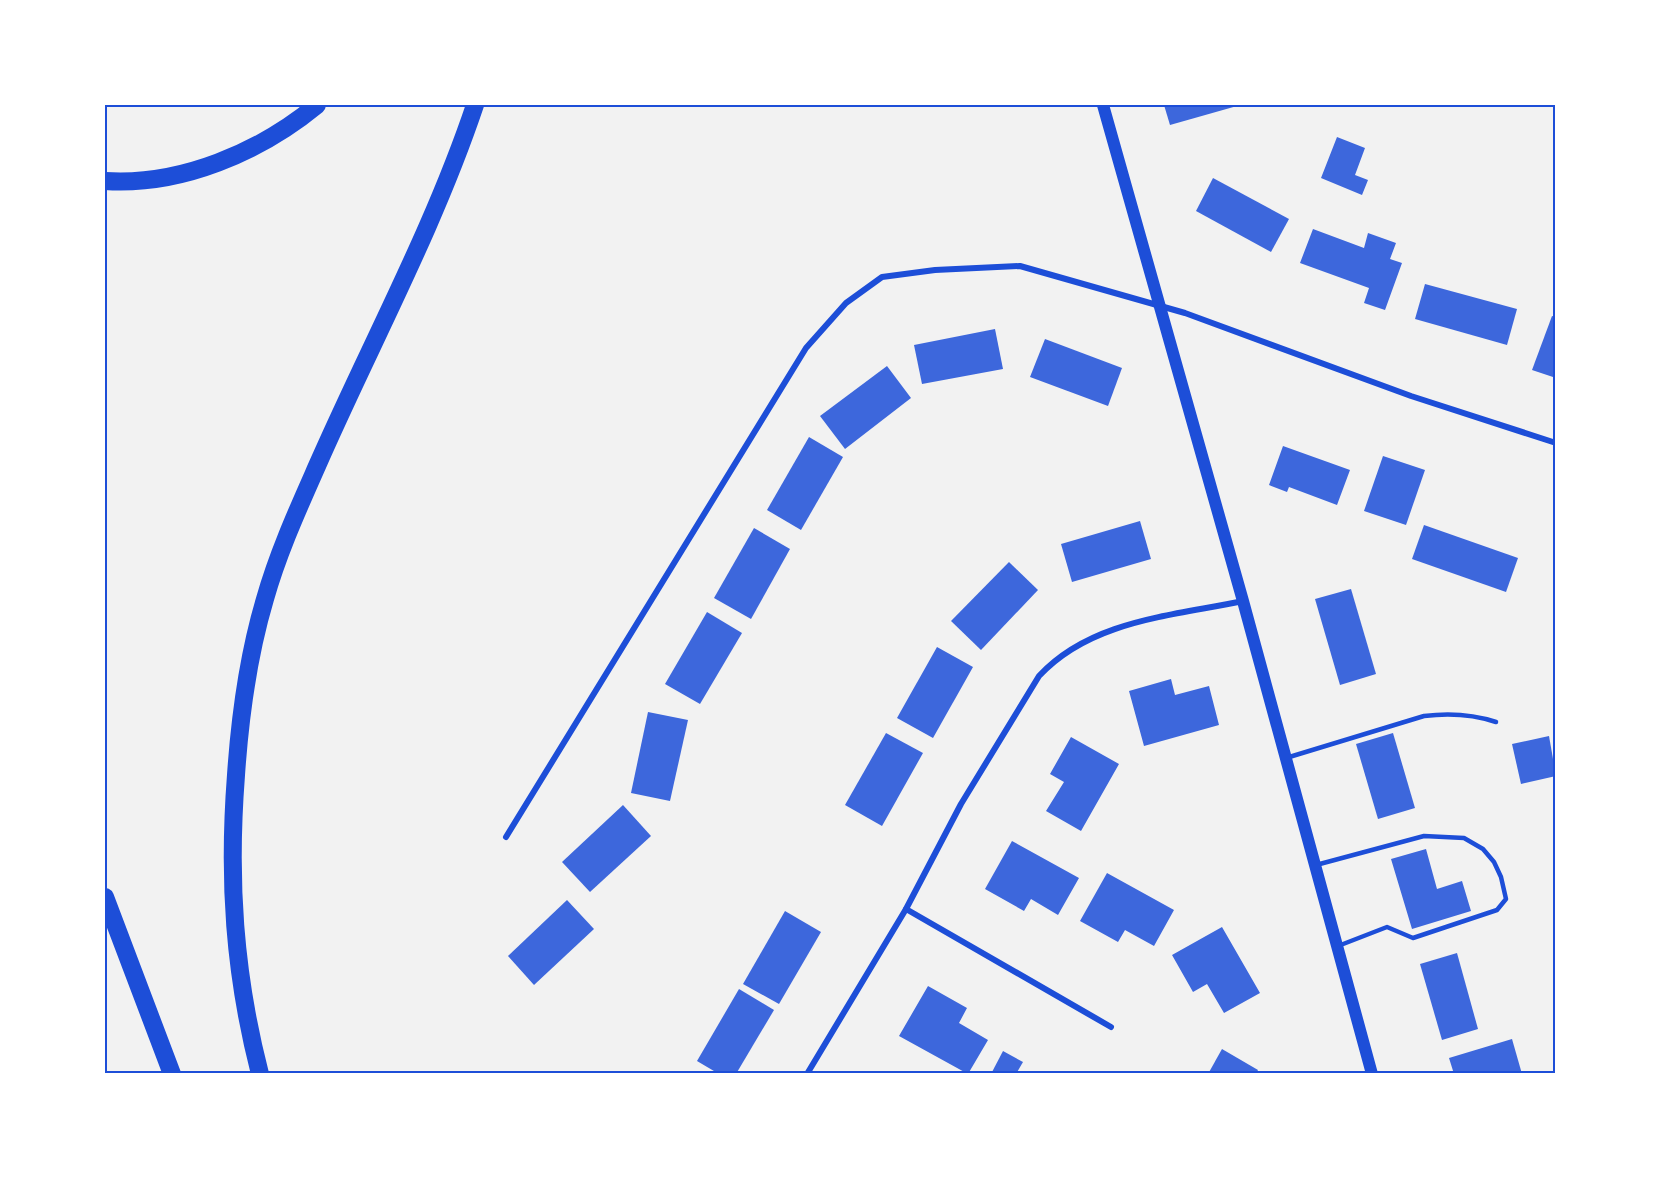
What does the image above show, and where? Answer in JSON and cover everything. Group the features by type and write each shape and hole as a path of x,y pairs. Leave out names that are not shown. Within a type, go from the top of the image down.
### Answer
{"highway":[{"path":"105,181 162,178 212,165 254,148 292,126 317,105"},
{"path":"260,1074 239,972 232,892 233,815 238,736 251,652 265,597 285,542 338,418 445,187 475,105"},
{"path":"105,897 172,1074"}],"main road":[{"path":"1103,105 1243,601 1372,1074"}],"street":[{"path":"506,837 806,348 846,303 882,277 935,270 1020,266 1185,313 1411,396 1556,443"},
{"path":"807,1074 906,909 993,749 1039,676 1053,661 1094,636 1127,625 1243,601"},
{"path":"906,909 1111,1027"}],"lane":[{"path":"1286,758 1424,716 1462,715 1481,717 1496,722"},
{"path":"1316,866 1424,836 1464,838 1483,849 1494,862 1501,877 1506,899 1497,910 1413,938 1387,927 1338,946"}],"building":[{"path":"1164,105 1237,105 1237,106 1170,125"},
{"path":"1337,137 1365,148 1355,175 1368,180 1362,195 1321,178"},
{"path":"1213,178 1289,219 1271,252 1196,211"},
{"path":"1313,229 1364,248 1368,233 1396,243 1390,259 1402,263 1385,310 1364,303 1369,288 1300,263"},
{"path":"1425,284 1517,309 1507,345 1415,319"},
{"path":"1552,316 1556,317 1556,378 1532,370"},
{"path":"995,329 1003,369 922,384 914,345"},
{"path":"1045,339 1122,368 1108,406 1030,377"},
{"path":"887,366 911,398 845,449 820,416"},
{"path":"809,437 843,457 801,530 767,510"},
{"path":"1283,446 1350,470 1337,505 1289,487 1287,492 1269,485"},
{"path":"1383,456 1425,470 1406,525 1364,511"},
{"path":"1140,521 1151,559 1072,582 1061,544"},
{"path":"1424,525 1518,558 1506,592 1412,559"},
{"path":"754,528 790,549 751,619 714,598"},
{"path":"1009,562 1038,590 981,650 951,621"},
{"path":"1351,589 1376,674 1340,685 1315,599"},
{"path":"707,612 742,633 700,704 665,684"},
{"path":"937,647 973,667 933,738 897,718"},
{"path":"1171,679 1175,695 1209,686 1219,725 1144,746 1129,691"},
{"path":"648,712 688,720 670,801 631,793"},
{"path":"886,733 923,753 882,826 845,805"},
{"path":"1393,733 1415,808 1378,819 1356,744"},
{"path":"1549,736 1556,776 1521,784 1512,744"},
{"path":"1071,737 1119,764 1081,831 1046,811 1064,782 1050,774"},
{"path":"623,805 651,836 590,892 562,862"},
{"path":"1012,841 1079,878 1058,915 1031,899 1024,911 985,889"},
{"path":"1426,849 1437,889 1462,881 1471,911 1412,929 1391,859"},
{"path":"1107,873 1174,910 1154,946 1125,930 1118,942 1080,921"},
{"path":"567,900 594,929 534,985 508,956"},
{"path":"785,911 821,932 779,1004 743,984"},
{"path":"1222,927 1260,993 1224,1013 1207,984 1193,992 1172,955"},
{"path":"1457,953 1478,1029 1442,1040 1420,964"},
{"path":"928,986 967,1008 959,1023 988,1040 968,1074 899,1036"},
{"path":"739,989 774,1010 736,1074 719,1074 697,1061"},
{"path":"1512,1039 1522,1074 1454,1074 1449,1058"},
{"path":"1222,1049 1258,1070 1256,1074 1208,1074"},
{"path":"1003,1051 1023,1062 1016,1074 991,1074"}]}
